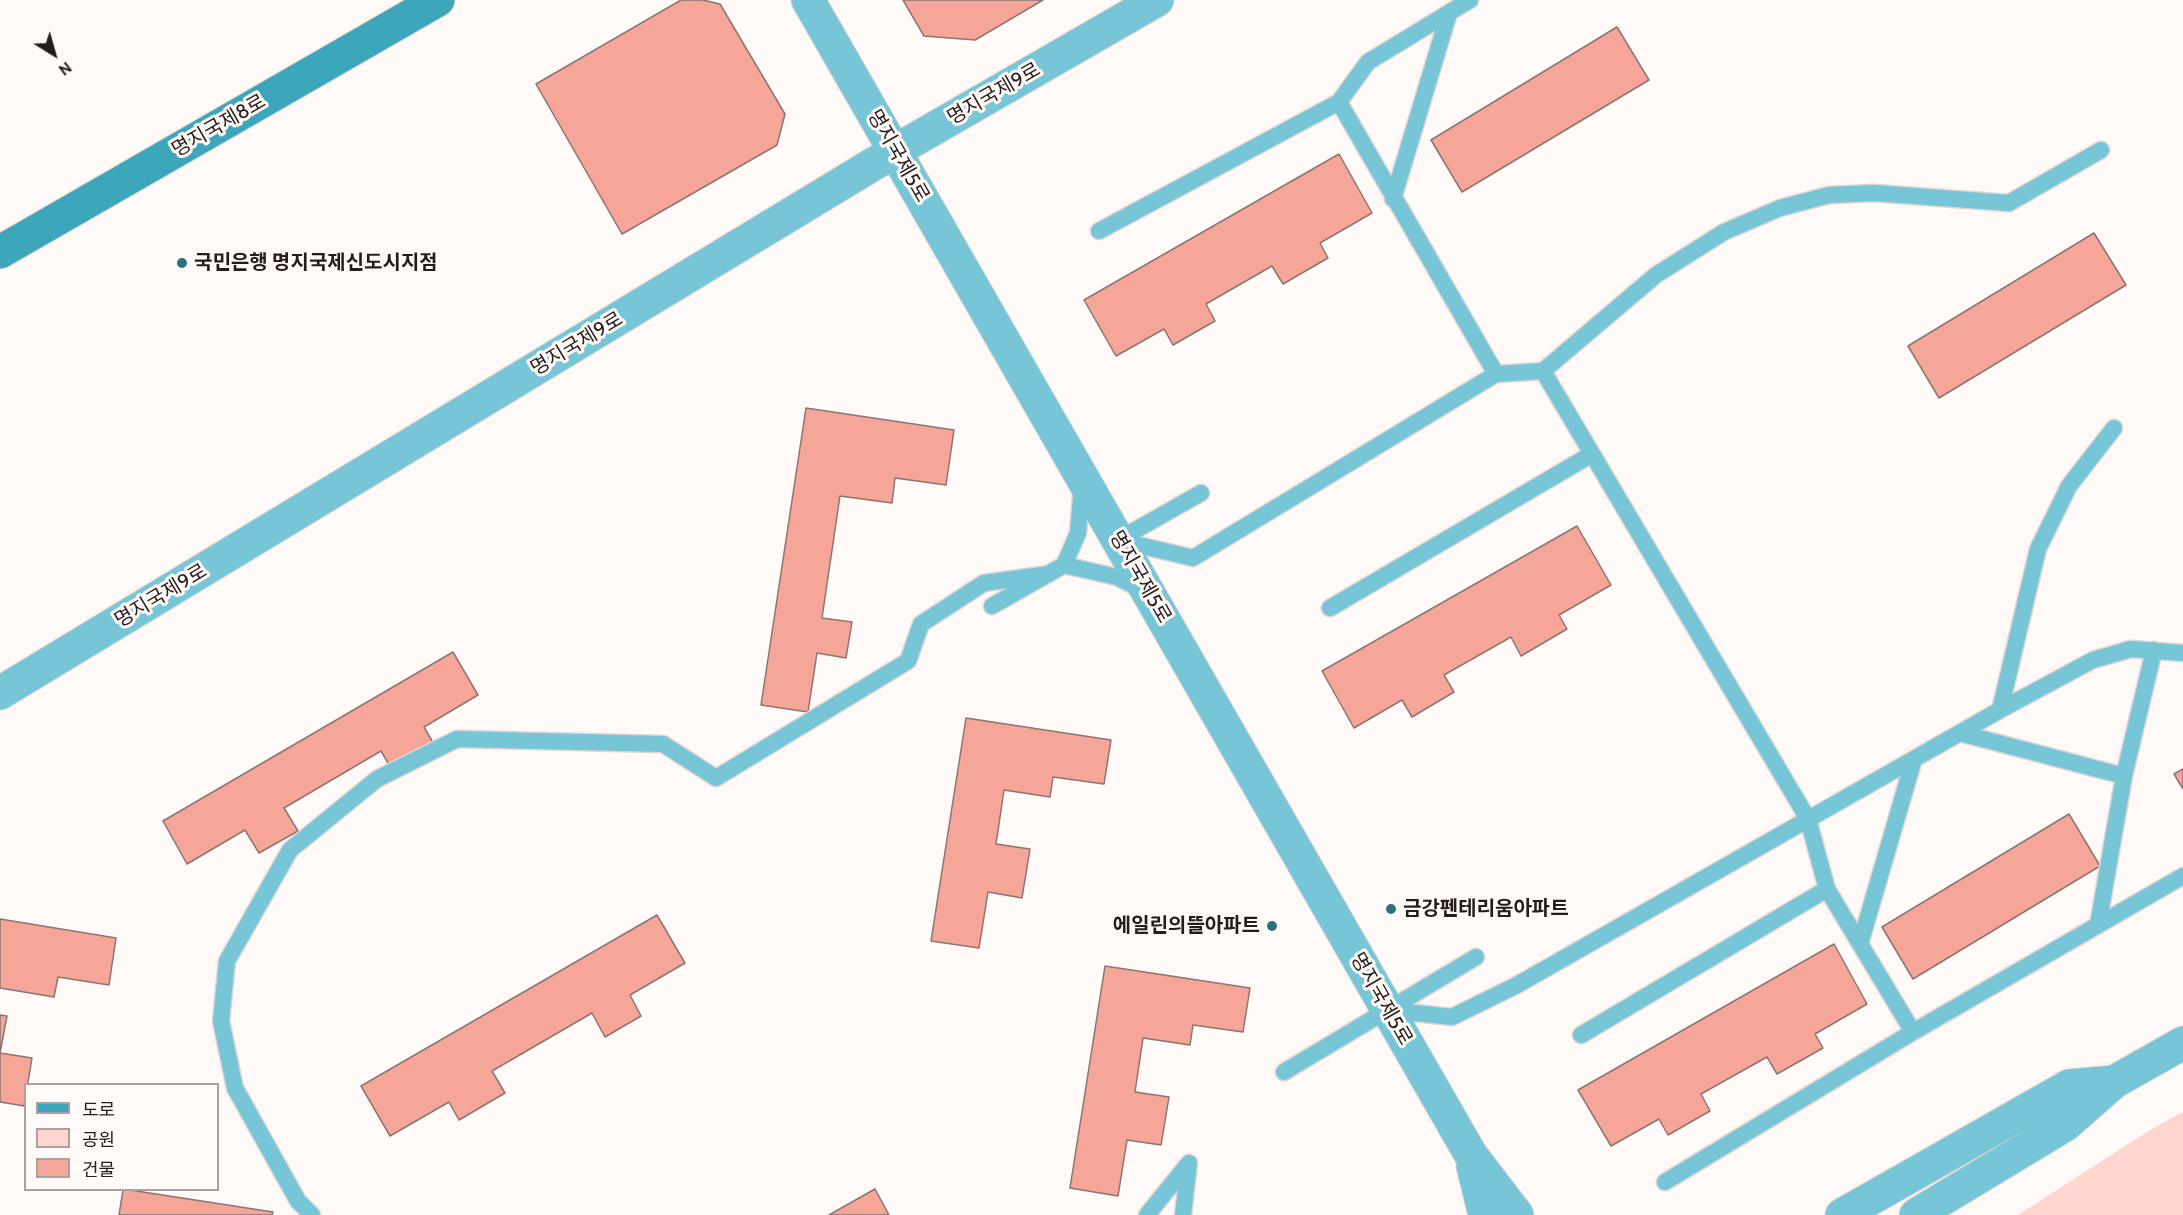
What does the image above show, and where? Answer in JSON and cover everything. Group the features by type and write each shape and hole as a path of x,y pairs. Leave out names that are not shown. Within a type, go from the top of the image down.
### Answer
{"main road":[{"name":"명지국제8로","path":"0,252 438,0"}],"street":[{"name":"명지국제5로","path":"808,0 1470,1155"},
{"name":"명지국제9로","path":"0,693 895,151 1157,0"},
{"path":"1916,1215 2065,1125 2114,1082 2183,1044"},
{"path":"1842,1215 2069,1086 2114,1082"},
{"path":"1470,1155 1485,1215"},
{"path":"1470,1155 1517,1215"}],"lane":[{"path":"1099,231 1339,102 1368,62 1470,0"},
{"path":"1393,199 1449,13"},
{"path":"1339,102 1496,374"},
{"path":"1118,540 1193,558 1496,374 1543,371 1656,275 1724,232 1780,208 1829,195 1874,193 2009,203 2100,150"},
{"path":"1543,371 1808,819 1827,889 1913,1032"},
{"path":"2000,710 2038,549 2069,486 2114,428"},
{"path":"1330,608 1592,454"},
{"path":"992,606 1064,565 1078,533 1083,478"},
{"path":"1118,540 1201,493"},
{"path":"1064,565 1117,577 1149,594"},
{"path":"312,1215 298,1202 235,1088 220,1021 227,960 290,850 377,778 457,739 663,744 716,778 908,661 921,624 984,583 1049,574"},
{"path":"1388,1010 1452,1017 1517,985 2000,710 2093,660 2131,649 2183,653"},
{"path":"2098,925 2124,776 2154,650"},
{"path":"1960,733 2124,776"},
{"path":"1860,945 1914,759"},
{"path":"1665,1182 1913,1032 2183,876"},
{"path":"1581,1035 1827,889"},
{"path":"1284,1072 1476,957"},
{"path":"1147,1215 1189,1162 1183,1215"}],"green space":[{"path":"2183,1112 2183,1215 2018,1215 2150,1130"}],"building":[{"path":"681,0 703,0 720,4 785,114 777,145 622,234 536,84"},
{"path":"903,0 1043,0 975,40 924,36"},
{"path":"1617,27 1649,80 1462,192 1431,140"},
{"path":"1339,154 1372,213 1320,243 1328,258 1283,284 1272,266 1206,304 1215,321 1173,345 1164,329 1116,356 1084,300"},
{"path":"2094,233 2126,285 1939,398 1908,346"},
{"path":"806,408 954,430 946,485 895,478 892,503 840,496 822,618 852,622 846,658 817,653 808,712 761,705"},
{"path":"1577,526 1611,585 1559,615 1567,629 1521,656 1511,637 1444,675 1454,692 1412,717 1402,700 1354,728 1322,671"},
{"path":"453,652 478,695 424,727 435,746 392,770 381,751 284,808 298,831 259,853 245,830 187,864 163,821"},
{"path":"966,718 1111,740 1104,784 1053,777 1050,797 1004,790 996,844 1030,849 1022,898 988,892 979,948 931,941"},
{"path":"2183,769 2183,789 2174,774"},
{"path":"2069,814 2100,866 1913,979 1882,927"},
{"path":"657,915 685,963 630,995 641,1016 605,1037 592,1013 492,1071 505,1093 459,1120 449,1102 390,1136 361,1086"},
{"path":"0,919 116,938 109,985 58,977 54,997 0,988"},
{"path":"1834,944 1867,1004 1815,1034 1823,1048 1777,1074 1767,1057 1701,1094 1710,1111 1668,1135 1659,1119 1611,1146 1578,1090"},
{"path":"1105,966 1250,988 1243,1032 1193,1025 1190,1045 1143,1038 1135,1092 1169,1097 1161,1145 1127,1140 1118,1196 1070,1188"},
{"path":"0,1015 7,1016 0,1053"},
{"path":"0,1053 32,1058 28,1083 24,1083 24,1106 0,1102"},
{"path":"875,1189 889,1215 829,1215"},
{"path":"123,1191 136,1191 273,1212 272,1215 119,1215"}],"place":[{"name":"국민은행 명지국제신도시지점","path":"182,263"},
{"name":"금강펜테리움아파트","path":"1391,909"},
{"name":"에일린의뜰아파트","path":"1272,926"}]}
